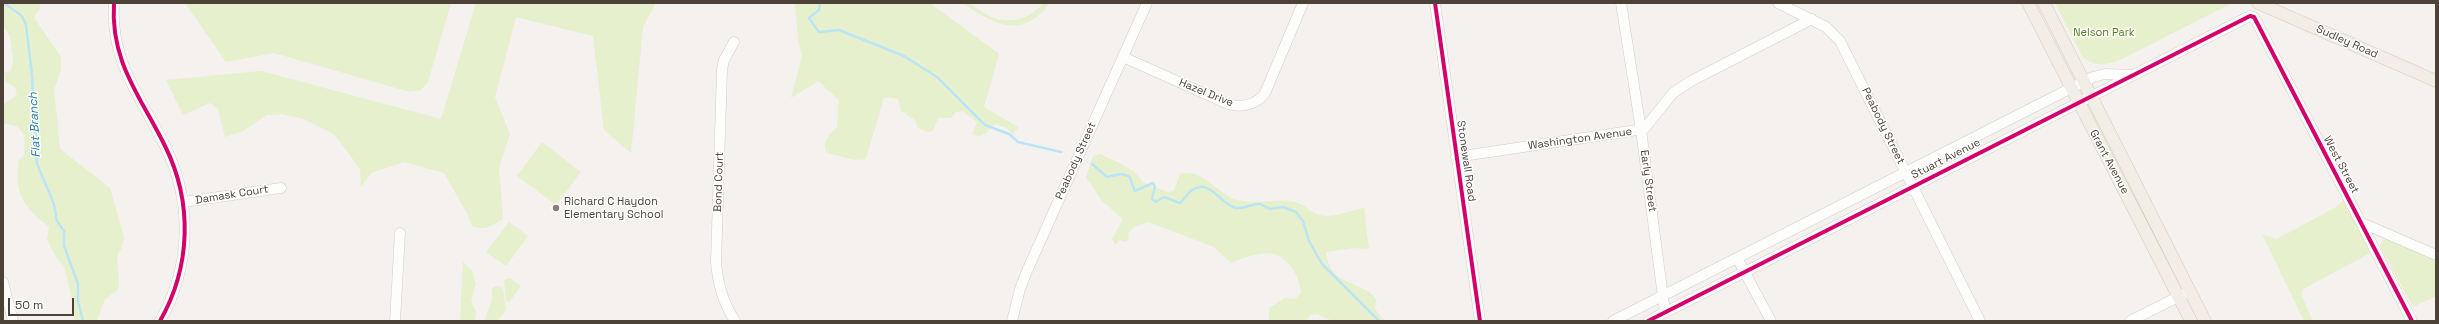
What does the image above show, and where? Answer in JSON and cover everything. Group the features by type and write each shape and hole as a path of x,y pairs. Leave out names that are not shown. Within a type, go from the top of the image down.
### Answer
{"main road":[{"name":"Grant Avenue","path":"2028,3 2191,321"},
{"name":"Grant Avenue","path":"2044,3 2085,81 2205,321"},
{"name":"Sudley Road","path":"2258,3 2436,81"}],"street":[{"path":"114,3 114,26 121,62 127,79 173,164 184,202 185,229 180,270 170,302 160,321"},
{"name":"Peabody Street","path":"1012,321 1016,303 1027,272 1147,3"},
{"name":"Hazel Drive","path":"1123,57 1228,104 1247,105 1259,99 1265,93 1303,3"},
{"name":"Stonewall Road","path":"1435,3 1480,321"},
{"name":"Early Street","path":"1621,3 1641,130 1665,312"},
{"name":"Peabody Street","path":"1778,3 1826,27 1840,41 1980,321"},
{"name":"Stuart Avenue","path":"1648,321 2132,75 2246,18 2254,17"},
{"name":"West Street","path":"2254,17 2412,321"},
{"name":"Washington Avenue","path":"1456,157 1641,130 1648,126 1673,94 1691,81 1812,19"},
{"name":"Bond Court","path":"734,42 724,60 722,70 716,262 721,292 735,321"},
{"name":"Stuart Avenue","path":"1613,321 2085,81 2105,74 2132,75"},
{"name":"Damask Court","path":"184,202 281,188"},
{"path":"2362,223 2436,255"},
{"path":"395,321 400,233"},
{"path":"1737,258 1771,321"},
{"path":"3,282 13,321"},
{"path":"2130,321 2190,291"}],"green space":[{"path":"3,3 40,3 40,9 35,15 35,19 61,57 61,70 54,90 60,149 110,188 124,237 122,247 117,256 119,282 118,290 105,299 97,321 74,321 74,308 64,266 56,257 47,240 49,227 27,206 19,191 19,160 24,155 24,137 20,129 16,126 3,124 3,105 17,95 15,87 6,82 4,73 11,71 13,60 10,36 3,26"},
{"path":"185,3 451,3 428,82 421,90 410,92 274,53 226,62"},
{"path":"476,3 656,3 643,27 631,153 604,130 593,36 516,17 495,97 510,134 499,168 503,218 485,228 472,226 468,215 444,173 404,162 371,173 361,187 360,169 334,134 304,119 282,114 267,115 243,131 225,137 218,109 210,103 183,115 166,80 261,71 441,119"},
{"path":"795,3 930,3 999,54 984,107 1018,127 1013,135 1007,128 995,124 985,134 976,136 972,134 977,122 963,111 956,112 951,118 938,118 933,131 927,132 918,128 915,120 901,111 898,99 884,97 866,159 855,160 827,153 825,145 827,138 837,127 839,100 818,81 791,98 802,55 798,39"},
{"path":"963,3 973,5 987,15 1010,21 1018,20 1032,14 1043,3 1050,3 1040,15 1029,22 1019,25 1008,25 985,17"},
{"name":"Nelson Park","path":"2055,3 2232,3 2122,59 2106,64 2096,64 2082,56"},
{"path":"542,142 581,172 556,205 517,176"},
{"path":"1100,154 1130,169 1142,182 1167,192 1174,191 1180,174 1187,173 1201,177 1228,196 1241,201 1295,202 1316,214 1325,216 1364,208 1369,249 1355,248 1326,252 1328,263 1339,277 1370,293 1376,299 1375,309 1385,321 1333,321 1316,314 1311,315 1305,321 1269,321 1269,308 1285,298 1295,299 1301,293 1299,281 1293,269 1279,256 1273,254 1257,254 1231,263 1214,247 1148,222 1134,227 1128,233 1129,238 1126,242 1120,240 1115,245 1112,239 1123,219 1102,201 1086,177 1093,156"},
{"path":"2345,199 2372,252 2303,289 2301,294 2313,321 2304,321 2262,234 2275,239 2281,237 2336,207"},
{"path":"509,222 528,236 506,266 486,252"},
{"path":"2386,238 2436,260 2436,296 2413,307 2380,246 2383,239"},
{"path":"463,262 472,271 476,284 471,301 476,312 475,321 460,321"},
{"path":"510,278 521,286 509,302 506,301 504,280"},
{"path":"496,286 503,288 506,310 497,321 486,321 485,318 492,300 492,288"}],"waterway":[{"name":"Flat Branch","path":"4,3 22,16 26,25 32,75 37,164 54,204 57,221 64,231 64,246 78,284 78,301 83,321"},
{"path":"820,3 819,10 809,18 819,32 839,30 904,56 937,77 985,125 1009,134 1018,142 1061,152"},
{"path":"1092,164 1107,177 1121,174 1129,176 1135,191 1153,183 1155,187 1152,199 1156,202 1164,197 1180,203 1192,190 1198,187 1204,187 1214,192 1228,204 1236,208 1260,204 1270,209 1283,207 1296,212 1303,221 1309,241 1322,264 1379,321"}],"cycle path":[{"path":"114,3 114,24 122,61 137,95 156,128 174,167 184,212 185,234 183,257 178,279 160,321"},
{"path":"1435,3 1480,321"},
{"path":"1648,321 2250,16 2254,17 2412,321"}],"place":[{"name":"Richard C Haydon Elementary School","path":"556,208"}]}
